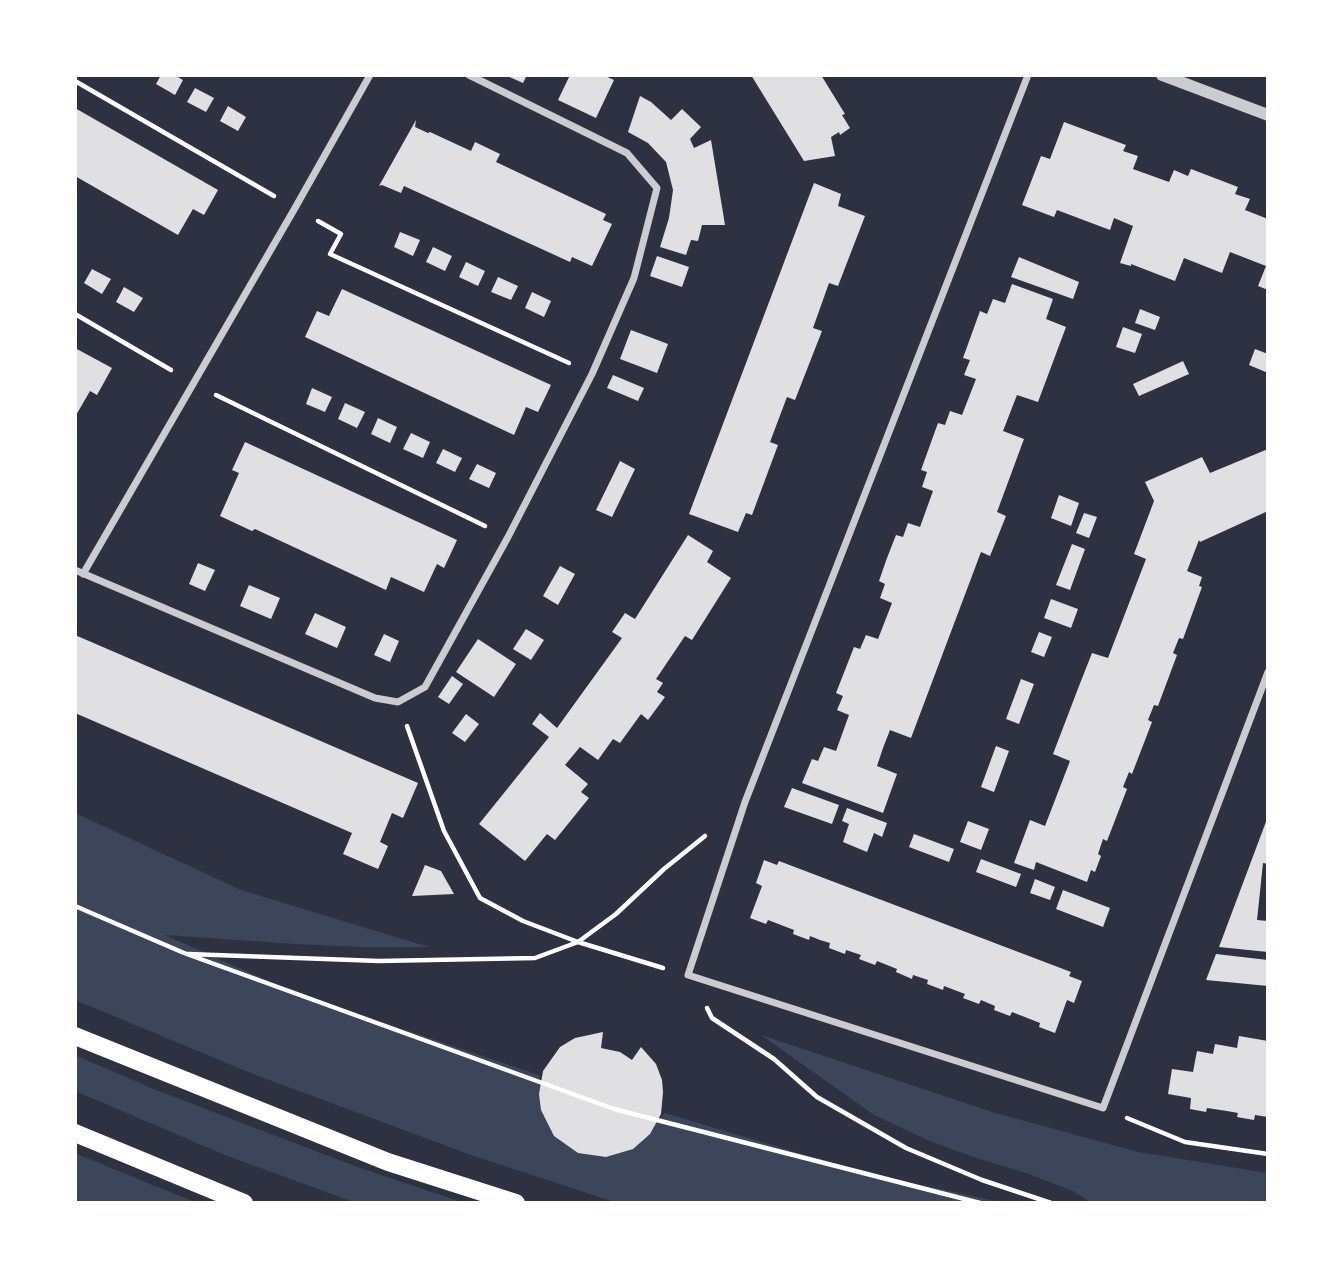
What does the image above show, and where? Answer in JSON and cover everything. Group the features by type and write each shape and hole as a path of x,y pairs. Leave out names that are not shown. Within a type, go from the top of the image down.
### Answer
{"main road":[{"path":"75,1036 388,1162 516,1203"},
{"path":"75,1133 244,1203"}],"street":[{"path":"370,75 194,384 79,572 375,698 398,702 425,687 508,537 593,374 634,278 657,188 626,153 469,75"},
{"path":"1028,75 745,802 688,975 1104,1108 1268,671"},
{"path":"1162,75 1268,115"}],"path":[{"path":"75,81 341,234 330,254 593,374"},
{"path":"75,314 194,384 508,537"},
{"path":"398,702 444,831 480,898 523,921 578,942 688,975 712,1018 774,1059 817,1097 906,1147 982,1180 1051,1203"},
{"path":"184,954 379,961 535,958 578,942 616,914 664,869 745,802"},
{"path":"75,906 184,954 614,1109 980,1203"},
{"path":"1104,1108 1185,1142 1268,1154"}],"shaded area":[{"path":"75,813 241,890 429,947 360,947 165,935 293,992 539,1075 545,1099 652,1126 665,1113 862,1172 1005,1203 617,1203 471,1155 253,1074 75,1000"},
{"path":"761,1035 992,1112 1138,1152 1268,1173 1268,1203 1092,1203 1071,1190 930,1141 874,1115"},
{"path":"75,1055 156,1090 355,1166 464,1203 356,1203 225,1155 75,1091"},
{"path":"75,1153 197,1203 75,1203"}],"building":[{"path":"161,75 174,75 183,80 175,95 156,84"},
{"path":"505,75 527,75 523,83"},
{"path":"570,75 603,75 614,80 596,118 558,100"},
{"path":"751,75 821,75 845,114 842,115 850,128 831,137 835,156 804,161"},
{"path":"195,88 214,98 206,112 187,102"},
{"path":"640,96 671,120 682,109 701,127 690,139 694,148 711,140 725,225 702,225 698,241 691,240 686,255 660,247 669,218 673,190 666,162 648,143 628,132"},
{"path":"228,106 246,117 238,131 220,121"},
{"path":"75,108 218,190 204,215 193,209 178,235 75,176"},
{"path":"416,120 415,127 471,151 475,142 500,154 496,162 606,214 603,220 612,224 592,266 572,257 570,262 404,186 401,193 379,186"},
{"path":"1064,122 1126,145 1123,151 1138,156 1133,169 1169,182 1174,170 1188,176 1191,169 1238,187 1235,194 1250,199 1245,210 1268,219 1268,290 1258,286 1266,266 1230,252 1222,273 1184,258 1175,281 1131,264 1120,263 1133,226 1114,218 1110,230 1057,210 1054,217 1022,205 1041,156 1050,159"},
{"path":"814,183 841,194 838,206 865,216 838,286 829,283 813,328 822,331 795,400 787,397 770,442 778,445 752,515 746,513 738,532 689,514"},
{"path":"400,232 420,240 413,256 394,247"},
{"path":"433,247 452,256 445,271 426,262"},
{"path":"657,256 689,267 682,287 650,276"},
{"path":"1019,257 1079,282 1073,299 1011,277"},
{"path":"466,262 485,271 478,286 459,277"},
{"path":"92,269 111,279 102,294 84,283"},
{"path":"498,277 518,286 511,300 491,292"},
{"path":"1012,284 1053,299 1046,319 1066,327 1038,402 1017,395 1003,431 1024,439 997,512 1006,516 990,556 981,552 911,738 890,730 883,748 877,766 897,774 883,813 802,783 812,759 818,761 824,747 836,751 849,715 837,710 843,696 836,693 854,647 860,649 866,635 878,639 892,603 880,598 885,584 879,581 896,535 903,537 908,523 920,527 933,491 922,487 927,472 921,470 938,423 945,425 950,411 962,415 976,379 964,375 970,360 963,358 980,311 987,314 993,299 1005,303"},
{"path":"124,287 143,298 134,312 116,302"},
{"path":"342,289 551,385 538,412 526,407 514,435 305,337 317,311 329,316"},
{"path":"532,292 551,301 544,317 525,308"},
{"path":"1140,309 1160,317 1155,330 1135,323"},
{"path":"1123,327 1142,334 1135,353 1116,347"},
{"path":"631,330 668,344 657,373 620,359"},
{"path":"75,348 112,368 97,395 90,391 75,417"},
{"path":"1255,349 1268,354 1268,373 1249,365"},
{"path":"1183,361 1189,374 1139,396 1133,384"},
{"path":"613,375 644,388 638,401 607,388"},
{"path":"312,388 332,397 325,412 306,404"},
{"path":"345,403 365,412 357,428 338,419"},
{"path":"378,418 397,427 390,443 371,434"},
{"path":"411,433 430,442 423,458 403,449"},
{"path":"245,442 457,540 444,568 437,564 424,592 391,577 386,590 255,529 252,531 220,516 239,473 232,470"},
{"path":"443,449 462,458 455,472 436,463"},
{"path":"1268,449 1268,511 1200,542 1199,540 1187,571 1202,577 1199,586 1202,587 1183,639 1179,638 1173,653 1177,655 1158,706 1154,705 1148,720 1152,722 1132,774 1129,772 1123,787 1127,789 1107,841 1103,839 1095,872 1091,870 1087,882 1036,862 1034,870 1014,863 1030,820 1045,826 1070,761 1053,754 1092,653 1108,658 1146,559 1134,554 1154,501 1145,482 1202,457 1210,473"},
{"path":"620,461 635,469 612,517 596,510"},
{"path":"477,464 496,473 489,488 469,479"},
{"path":"1059,495 1079,503 1071,526 1051,518"},
{"path":"1084,513 1097,517 1089,538 1076,533"},
{"path":"688,535 713,551 707,562 731,578 692,640 685,636 656,679 663,683 657,692 665,697 648,720 641,714 620,743 613,739 598,760 580,747 565,765 588,784 581,792 589,798 555,840 547,834 525,861 479,824 549,737 532,724 540,713 557,728 622,638 612,632 625,613 635,619"},
{"path":"1072,544 1085,549 1070,590 1056,585"},
{"path":"198,563 215,570 205,591 189,584"},
{"path":"560,566 575,574 558,605 543,596"},
{"path":"249,585 280,598 271,619 240,606"},
{"path":"1051,599 1078,609 1071,628 1044,618"},
{"path":"315,613 346,627 337,648 305,634"},
{"path":"526,629 544,640 531,660 513,649"},
{"path":"1039,632 1052,637 1044,657 1031,652"},
{"path":"384,634 399,641 390,662 374,655"},
{"path":"75,635 418,783 403,818 392,813 380,842 388,846 378,869 343,854 352,833 75,713"},
{"path":"478,639 516,664 494,697 456,672"},
{"path":"452,676 463,684 449,704 438,697"},
{"path":"1021,679 1034,684 1019,724 1006,719"},
{"path":"466,714 479,724 465,742 452,733"},
{"path":"996,746 1009,751 994,792 981,787"},
{"path":"792,788 839,805 832,824 784,807"},
{"path":"847,808 887,823 882,837 874,833 867,852 843,842 849,824 842,821"},
{"path":"1267,819 1268,864 1263,863 1257,920 1268,921 1268,952 1219,947"},
{"path":"968,821 989,829 981,850 960,842"},
{"path":"914,834 954,849 949,862 909,847"},
{"path":"981,859 1021,874 1016,887 976,872"},
{"path":"764,860 777,865 779,861 1071,972 1069,976 1082,981 1074,1003 1067,1000 1055,1033 1039,1027 1040,1023 1012,1012 1010,1016 994,1010 995,1006 981,1000 979,1004 963,998 965,994 944,986 943,990 927,984 928,980 913,975 912,979 877,961 875,965 859,959 861,955 846,950 845,954 829,948 830,943 810,936 809,940 793,934 794,930 768,920 766,924 750,918 762,886 756,883"},
{"path":"425,865 441,871 454,894 412,896"},
{"path":"1035,879 1055,887 1050,900 1030,893"},
{"path":"1063,890 1110,908 1103,927 1056,909"},
{"path":"1216,954 1268,960 1268,986 1206,980"},
{"path":"603,1032 601,1048 620,1052 632,1060 641,1047 656,1064 663,1092 661,1114 650,1134 633,1149 606,1157 578,1153 554,1136 541,1110 539,1094 543,1071 560,1047 575,1038"},
{"path":"1239,1036 1268,1041 1268,1117 1255,1115 1254,1120 1237,1117 1238,1113 1227,1111 1207,1108 1206,1112 1190,1109 1191,1098 1168,1094 1172,1069 1193,1072 1197,1051 1213,1054 1215,1044 1237,1048"}]}
